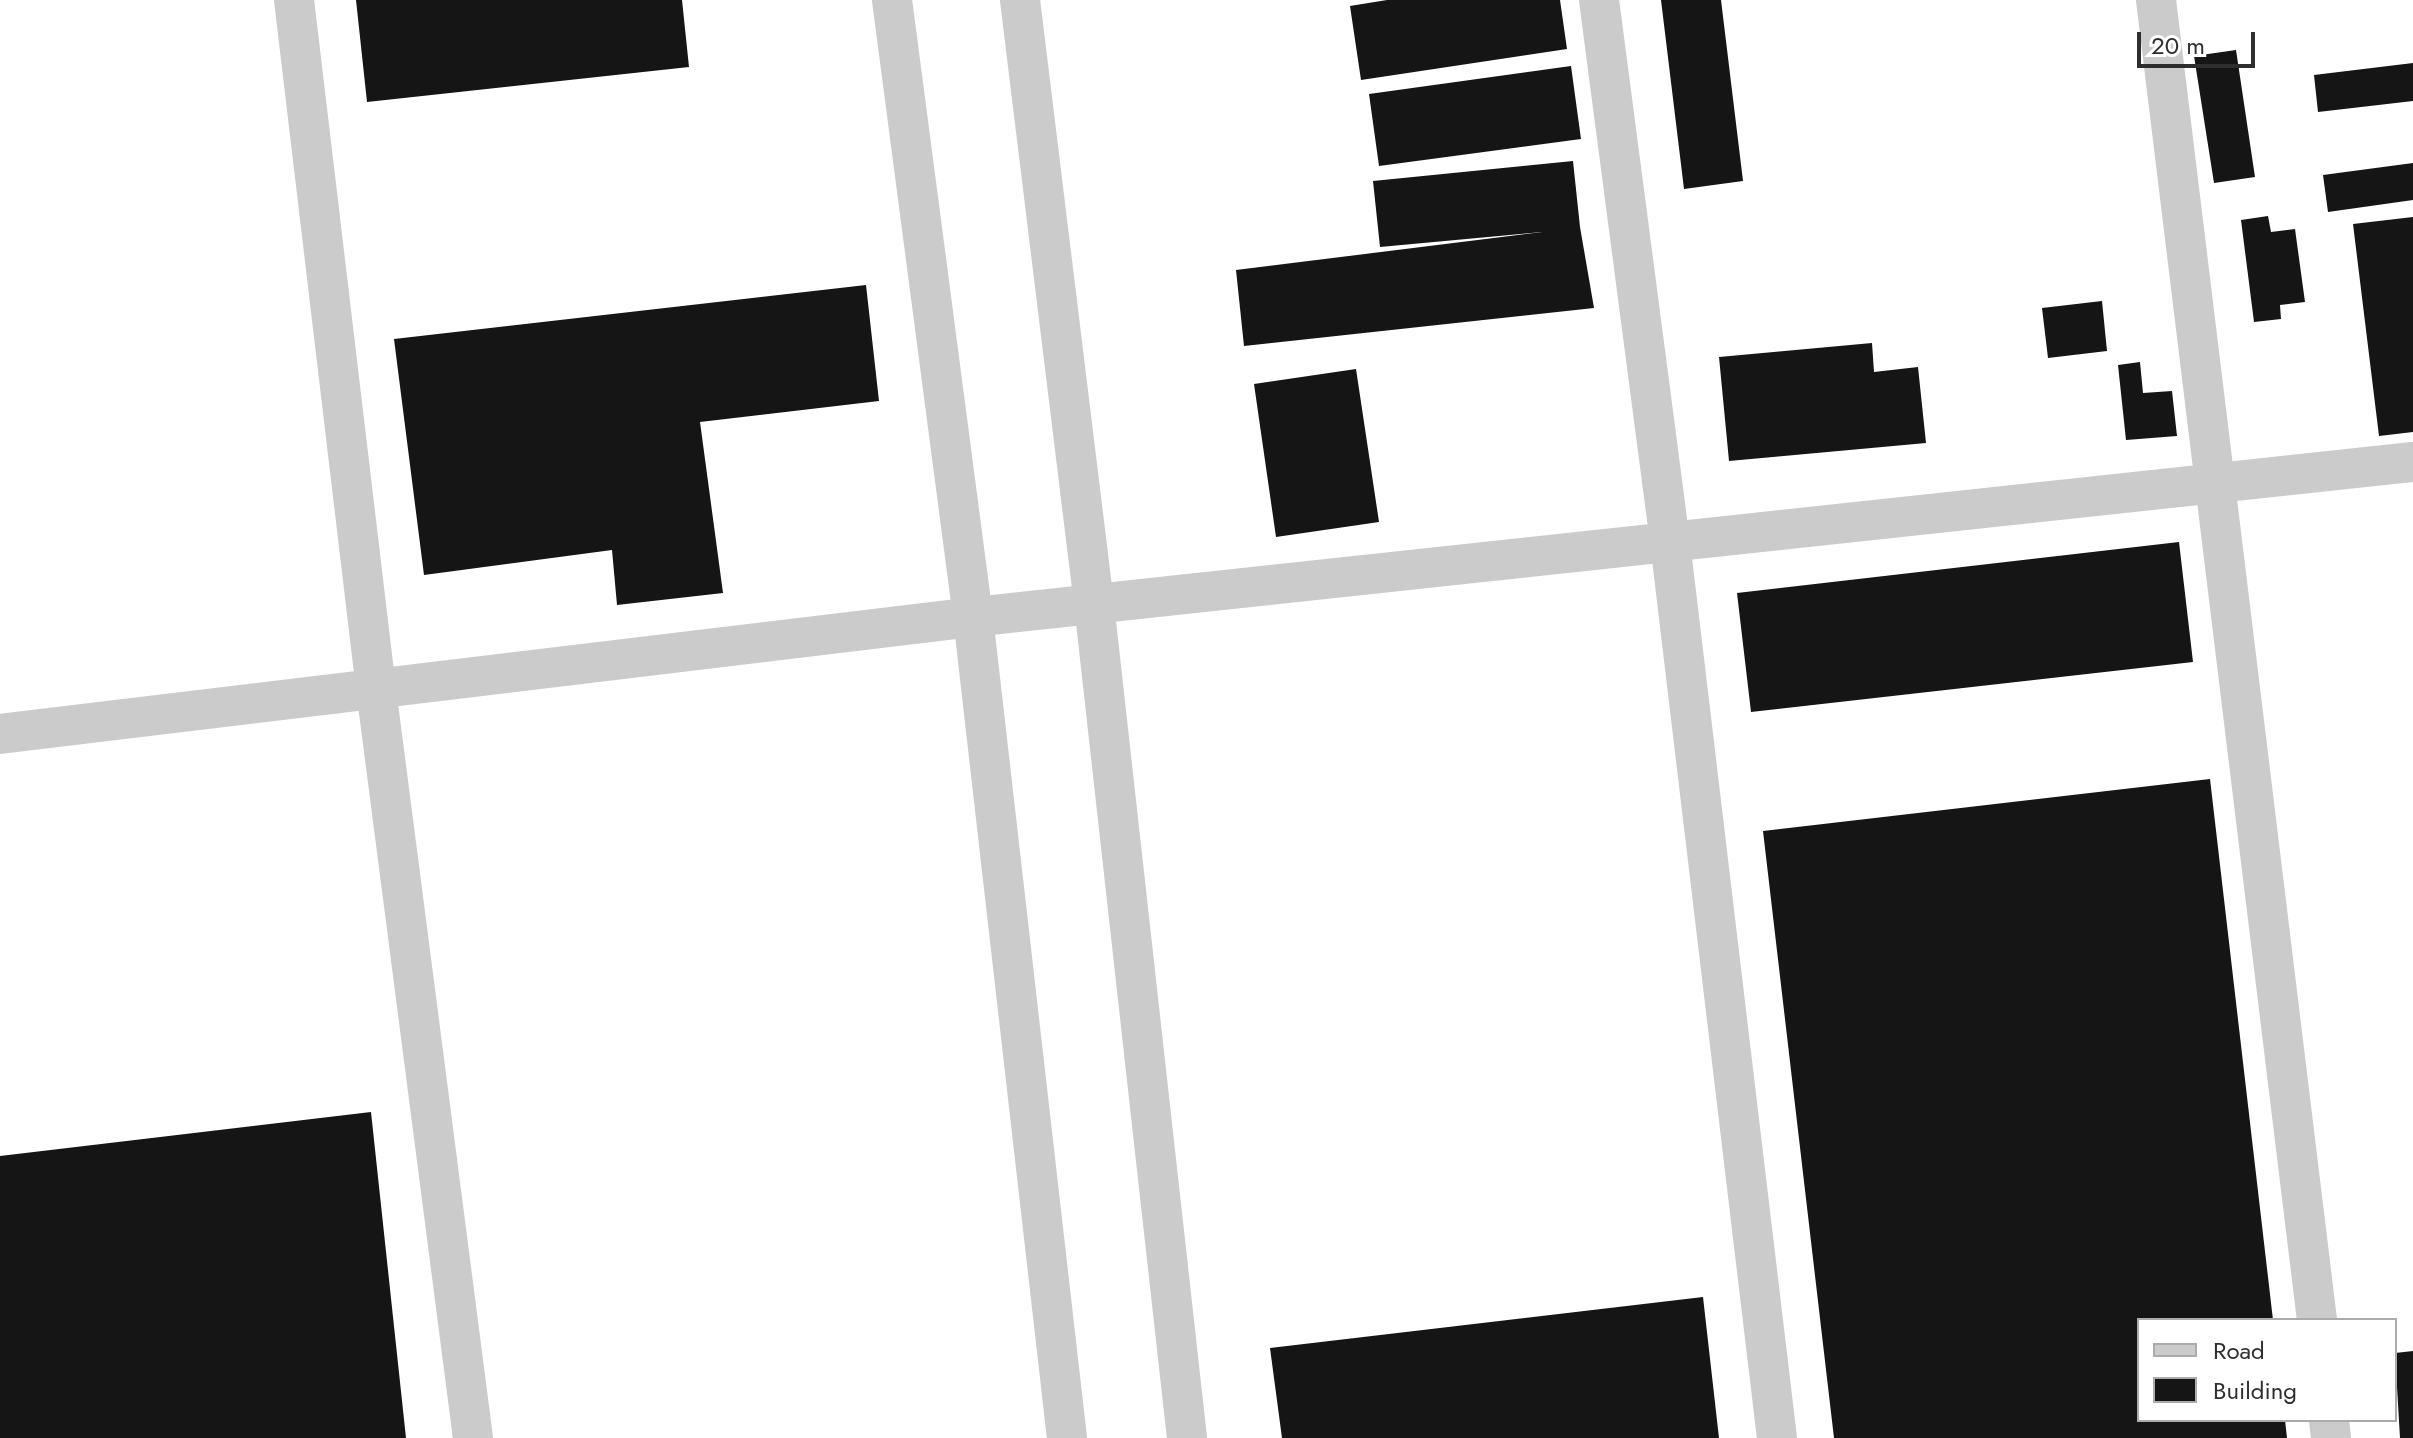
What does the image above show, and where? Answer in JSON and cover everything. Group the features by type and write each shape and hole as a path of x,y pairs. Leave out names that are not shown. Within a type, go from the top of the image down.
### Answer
{"lane":[{"path":"294,0 376,689 473,1438"},
{"path":"892,0 973,617 1067,1438"},
{"path":"1020,0 1094,604 1187,1438"},
{"path":"1599,0 1670,542 1777,1438"},
{"path":"2156,0 2317,1318"},
{"path":"0,734 973,617 2413,462"}],"building":[{"path":"356,0 682,0 689,67 367,102"},
{"path":"1387,0 1560,0 1567,49 1361,80 1350,6"},
{"path":"1661,0 1721,0 1743,181 1684,189"},
{"path":"2236,50 2255,177 2214,183 2194,56"},
{"path":"2413,63 2413,101 2318,112 2314,75"},
{"path":"1571,66 1581,139 1379,166 1369,94"},
{"path":"1573,161 1580,227 1594,308 1244,346 1236,270 1542,232 1380,247 1373,181"},
{"path":"2413,163 2413,200 2328,212 2323,175"},
{"path":"2268,216 2271,232 2295,229 2305,302 2280,305 2281,319 2254,322 2241,220"},
{"path":"2413,217 2413,432 2379,436 2353,224"},
{"path":"866,285 879,401 700,422 723,593 617,605 612,550 424,575 394,339"},
{"path":"2102,301 2107,351 2048,358 2042,308"},
{"path":"1872,343 1874,372 1918,367 1926,443 1729,461 1719,357"},
{"path":"2140,362 2143,393 2172,391 2177,436 2126,440 2118,365"},
{"path":"1356,369 1379,522 1276,537 1254,384"},
{"path":"2179,542 2193,662 1751,712 1737,593"},
{"path":"2210,779 2273,1318 2137,1318 2137,1422 2285,1422 2287,1438 1834,1438 1763,831"},
{"path":"371,1112 406,1438 0,1438 0,1156"},
{"path":"1703,1297 1719,1438 1282,1438 1270,1348"},
{"path":"2413,1351 2413,1438 2400,1438 2397,1353"}]}
